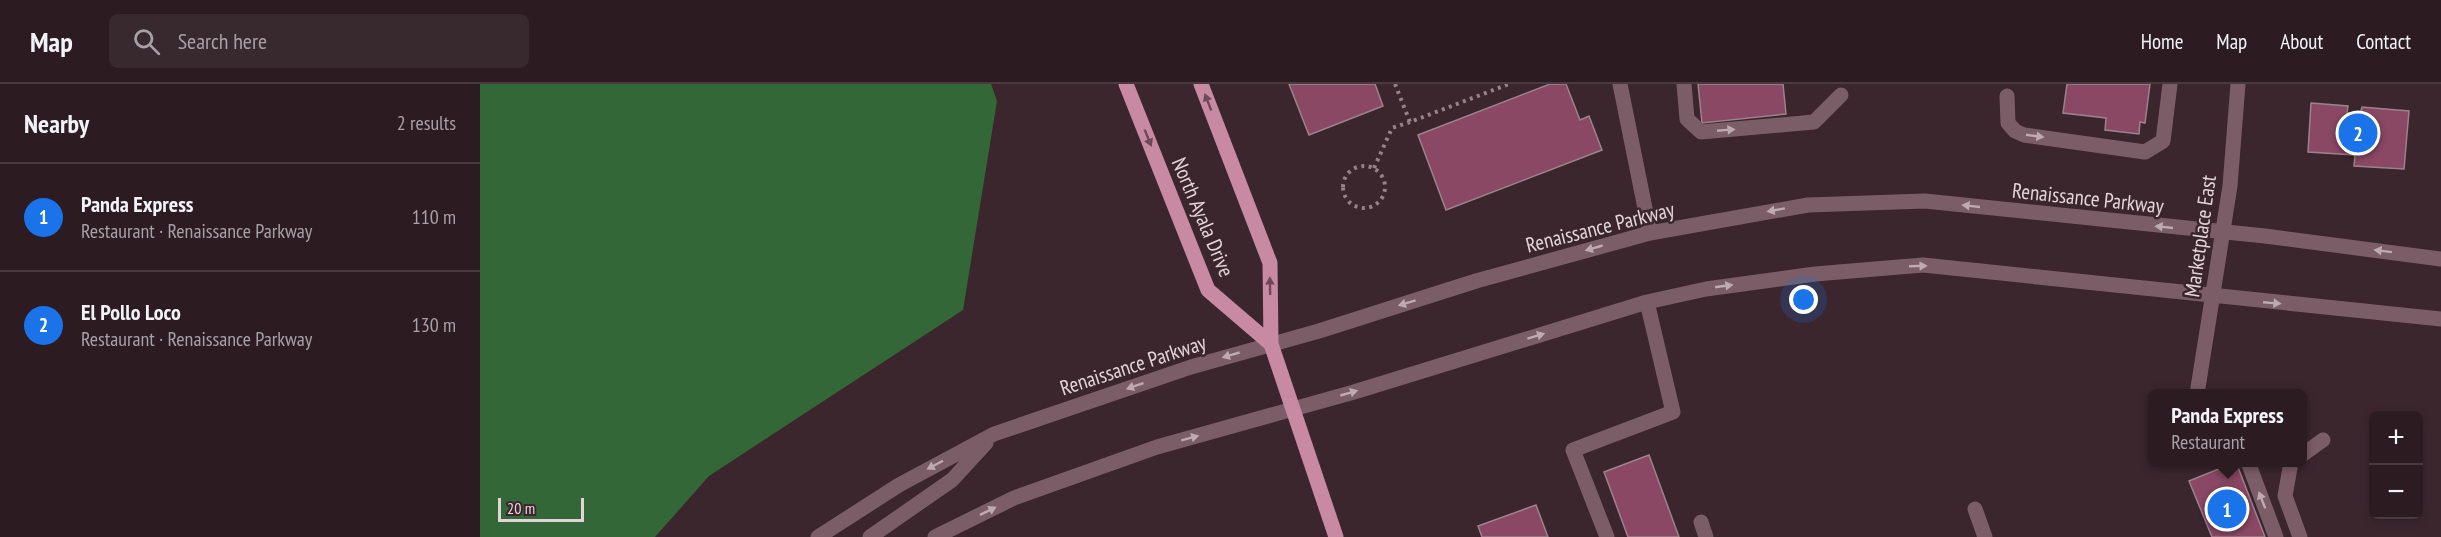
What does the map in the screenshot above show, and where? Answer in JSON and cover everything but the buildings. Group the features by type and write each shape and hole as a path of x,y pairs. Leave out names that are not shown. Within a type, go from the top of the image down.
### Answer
{"main road":[{"name":"North Ayala Drive","path":"1126,84 1208,290 1271,344"},
{"name":"North Ayala Drive","path":"1201,84 1270,263 1271,344 1336,537"}],"street":[{"path":"1620,84 1650,233"},
{"path":"1684,84 1687,118 1701,132 1814,122 1841,95"},
{"path":"2007,96 2008,123 2015,131 2024,135 2145,152 2163,141 2170,84"},
{"name":"Marketplace East","path":"2199,389 2223,233 2238,84"},
{"name":"Renaissance Parkway","path":"818,537 899,485 994,434 1191,367 1476,281 1650,233 1808,205 1925,201 2441,259"},
{"path":"935,537 1014,498 1156,447 1647,302 1706,289 1815,274 1923,265 2441,319"},
{"path":"1607,537 1573,450 1673,412 1647,302"},
{"path":"870,537 952,480 994,434"},
{"path":"2307,451 2323,440"},
{"path":"2250,467 2276,537"},
{"path":"2290,467 2285,496 2300,537"},
{"path":"1975,509 1985,537"},
{"path":"1701,522 1706,537"}],"path":[{"path":"1395,84 1410,122"},
{"path":"1374,168 1392,128 1509,84"},
{"path":"1361,166 1374,168 1384,179 1385,193 1382,200 1371,208 1357,207 1346,198 1343,185 1345,178 1361,166"}],"shaded area":[{"path":"480,84 991,84 997,101 963,310 709,476 655,537 480,537"}],"place":[{"name":"El Pollo Loco","path":"2358,133"},
{"name":"Panda Express","path":"2227,509"}]}
